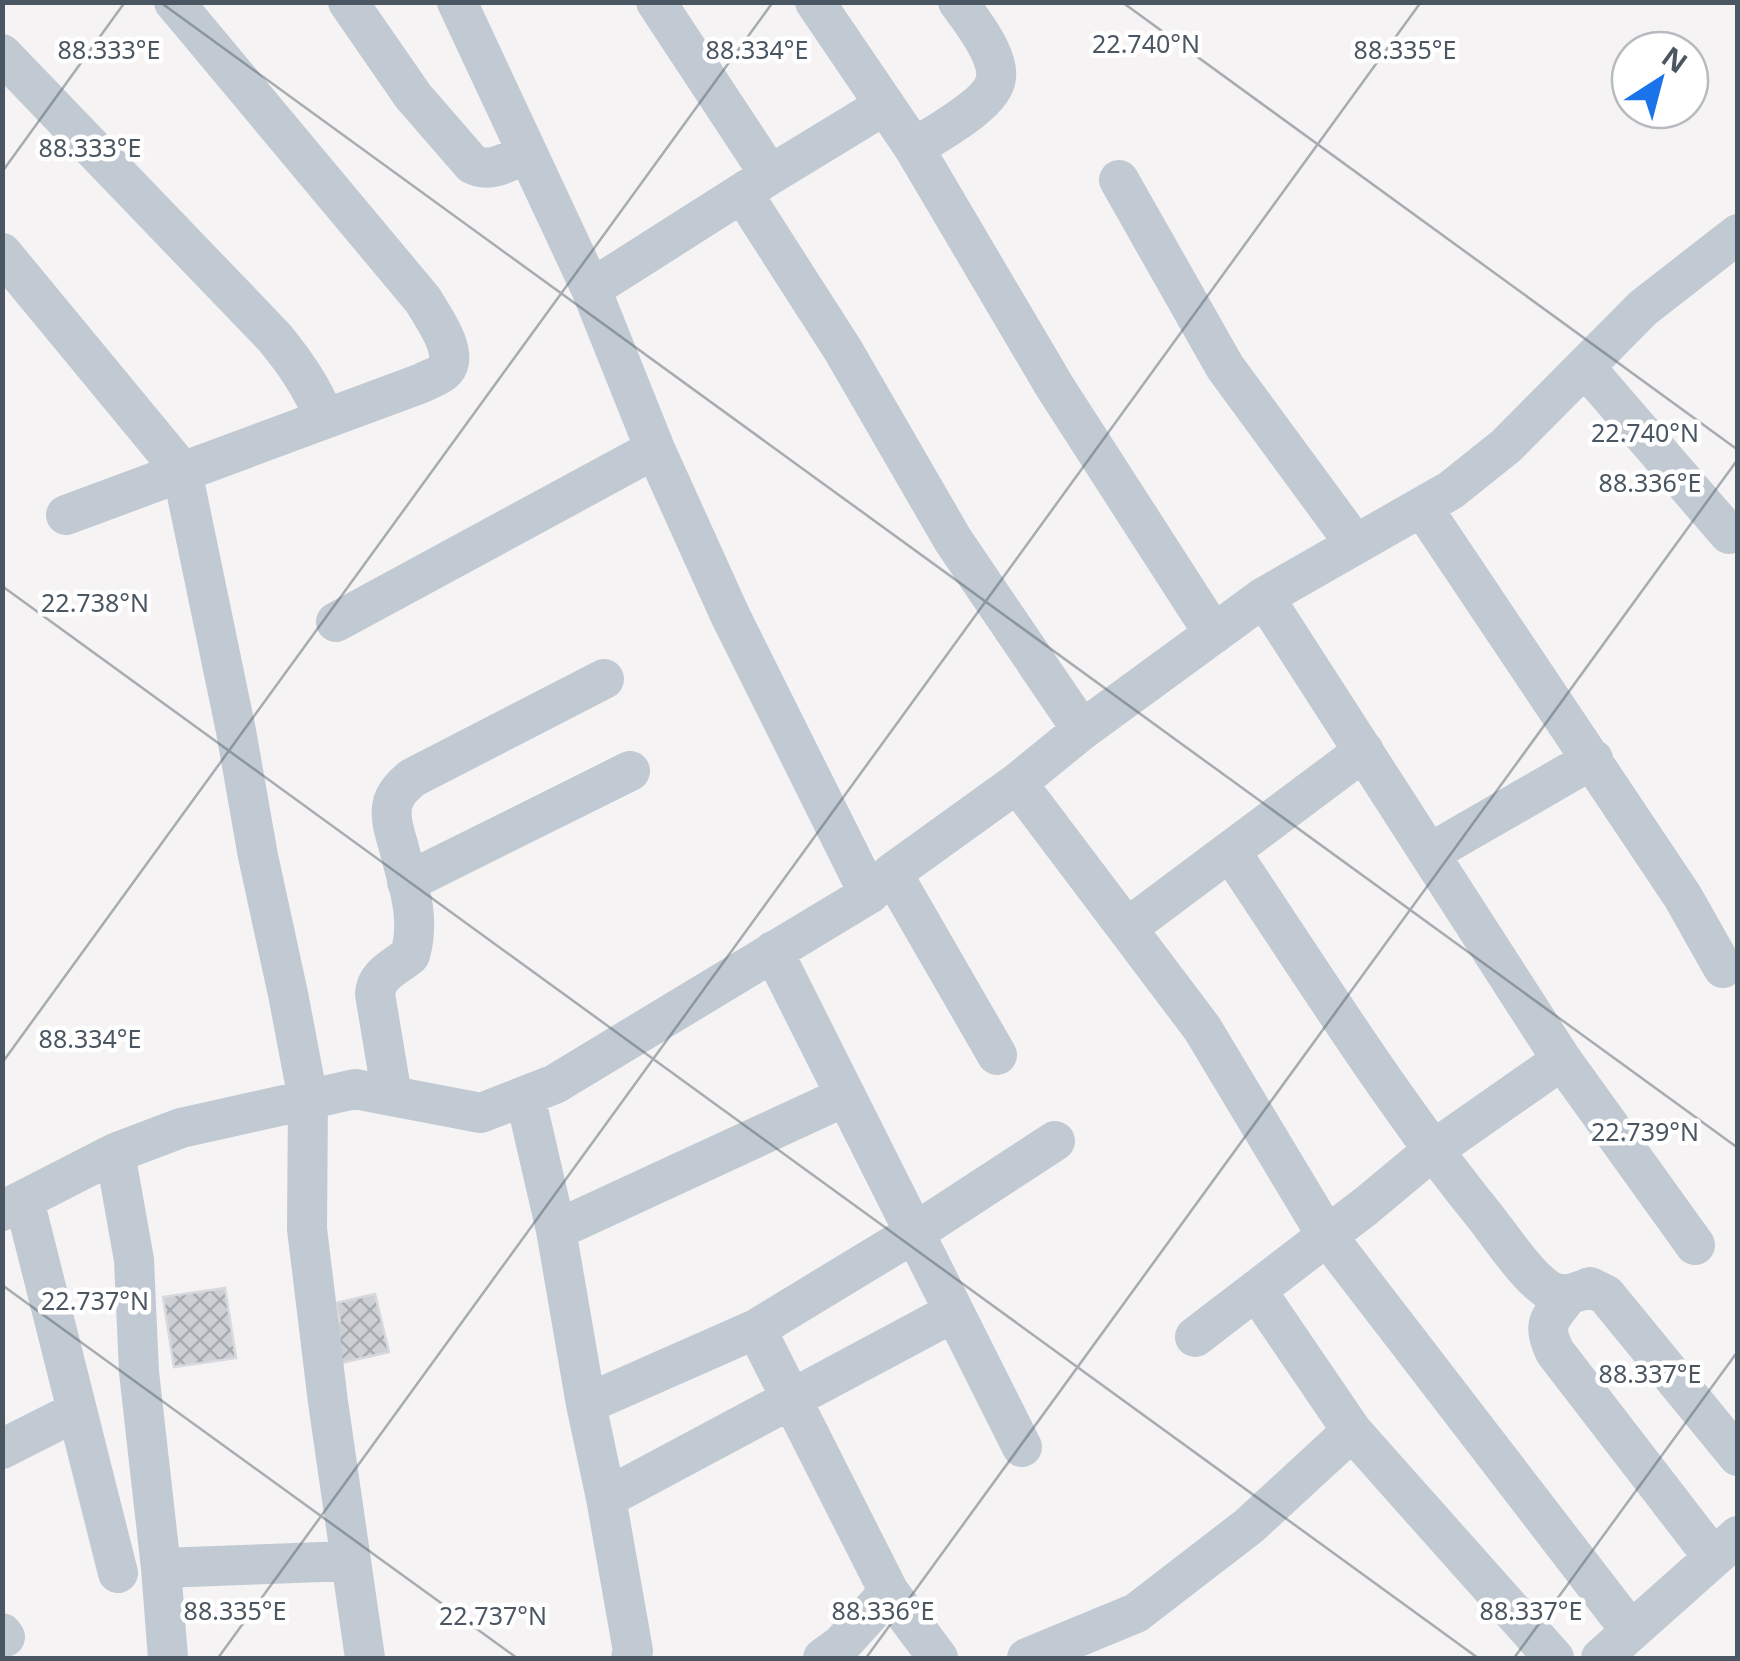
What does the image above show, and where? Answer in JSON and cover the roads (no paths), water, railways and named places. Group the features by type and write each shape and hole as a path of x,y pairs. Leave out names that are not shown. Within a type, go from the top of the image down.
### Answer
{"street":[{"path":"66,515 422,382 444,372 449,363 450,351 422,300 174,2"},
{"path":"348,2 413,96 472,164 492,168 526,153"},
{"path":"457,2 591,289 655,449 730,615 881,884 997,1056"},
{"path":"656,2 843,350 953,540 1082,730"},
{"path":"815,2 914,148 1055,387 1214,634"},
{"path":"914,148 982,102 994,87 994,61 979,30 958,2"},
{"path":"2,54 275,338 314,390 324,418"},
{"path":"591,289 885,105"},
{"path":"1118,180 1224,367 1356,544"},
{"path":"118,1573 78,1411 13,1205 114,1152 181,1128 308,1099 356,1089 481,1112 555,1084 881,884 1264,597 1451,490 1506,446 1643,308 1738,234"},
{"path":"2,254 182,472 308,1099 306,1229 365,1658"},
{"path":"1584,367 1728,534"},
{"path":"336,622 655,449"},
{"path":"1422,507 1684,896 1724,968"},
{"path":"1264,597 1562,1060 1696,1245"},
{"path":"392,1096 376,985 380,977 410,955 416,926 391,820 392,804 399,789 412,778 604,679"},
{"path":"1127,928 1364,751"},
{"path":"1430,854 1592,758"},
{"path":"407,882 630,771"},
{"path":"1017,783 1202,1028 1327,1236 1632,1631"},
{"path":"1230,851 1432,1151 1545,1288 1568,1295 1590,1287 1606,1295 1738,1456"},
{"path":"773,952 1022,1446"},
{"path":"1195,1336 1432,1151 1562,1060"},
{"path":"525,1096 556,1230 633,1650 631,1658"},
{"path":"556,1230 846,1096"},
{"path":"586,1404 756,1330 1055,1141"},
{"path":"114,1152 134,1260 139,1372 168,1658"},
{"path":"1256,1290 1352,1431 1554,1658"},
{"path":"1568,1295 1547,1326 1555,1352 1725,1547 1601,1658"},
{"path":"606,1498 954,1312"},
{"path":"756,1330 888,1592 938,1658"},
{"path":"2,1449 78,1411"},
{"path":"1027,1658 1136,1613 1249,1526 1352,1431"},
{"path":"161,1568 350,1561"},
{"path":"822,1658 841,1645 888,1592"}]}
